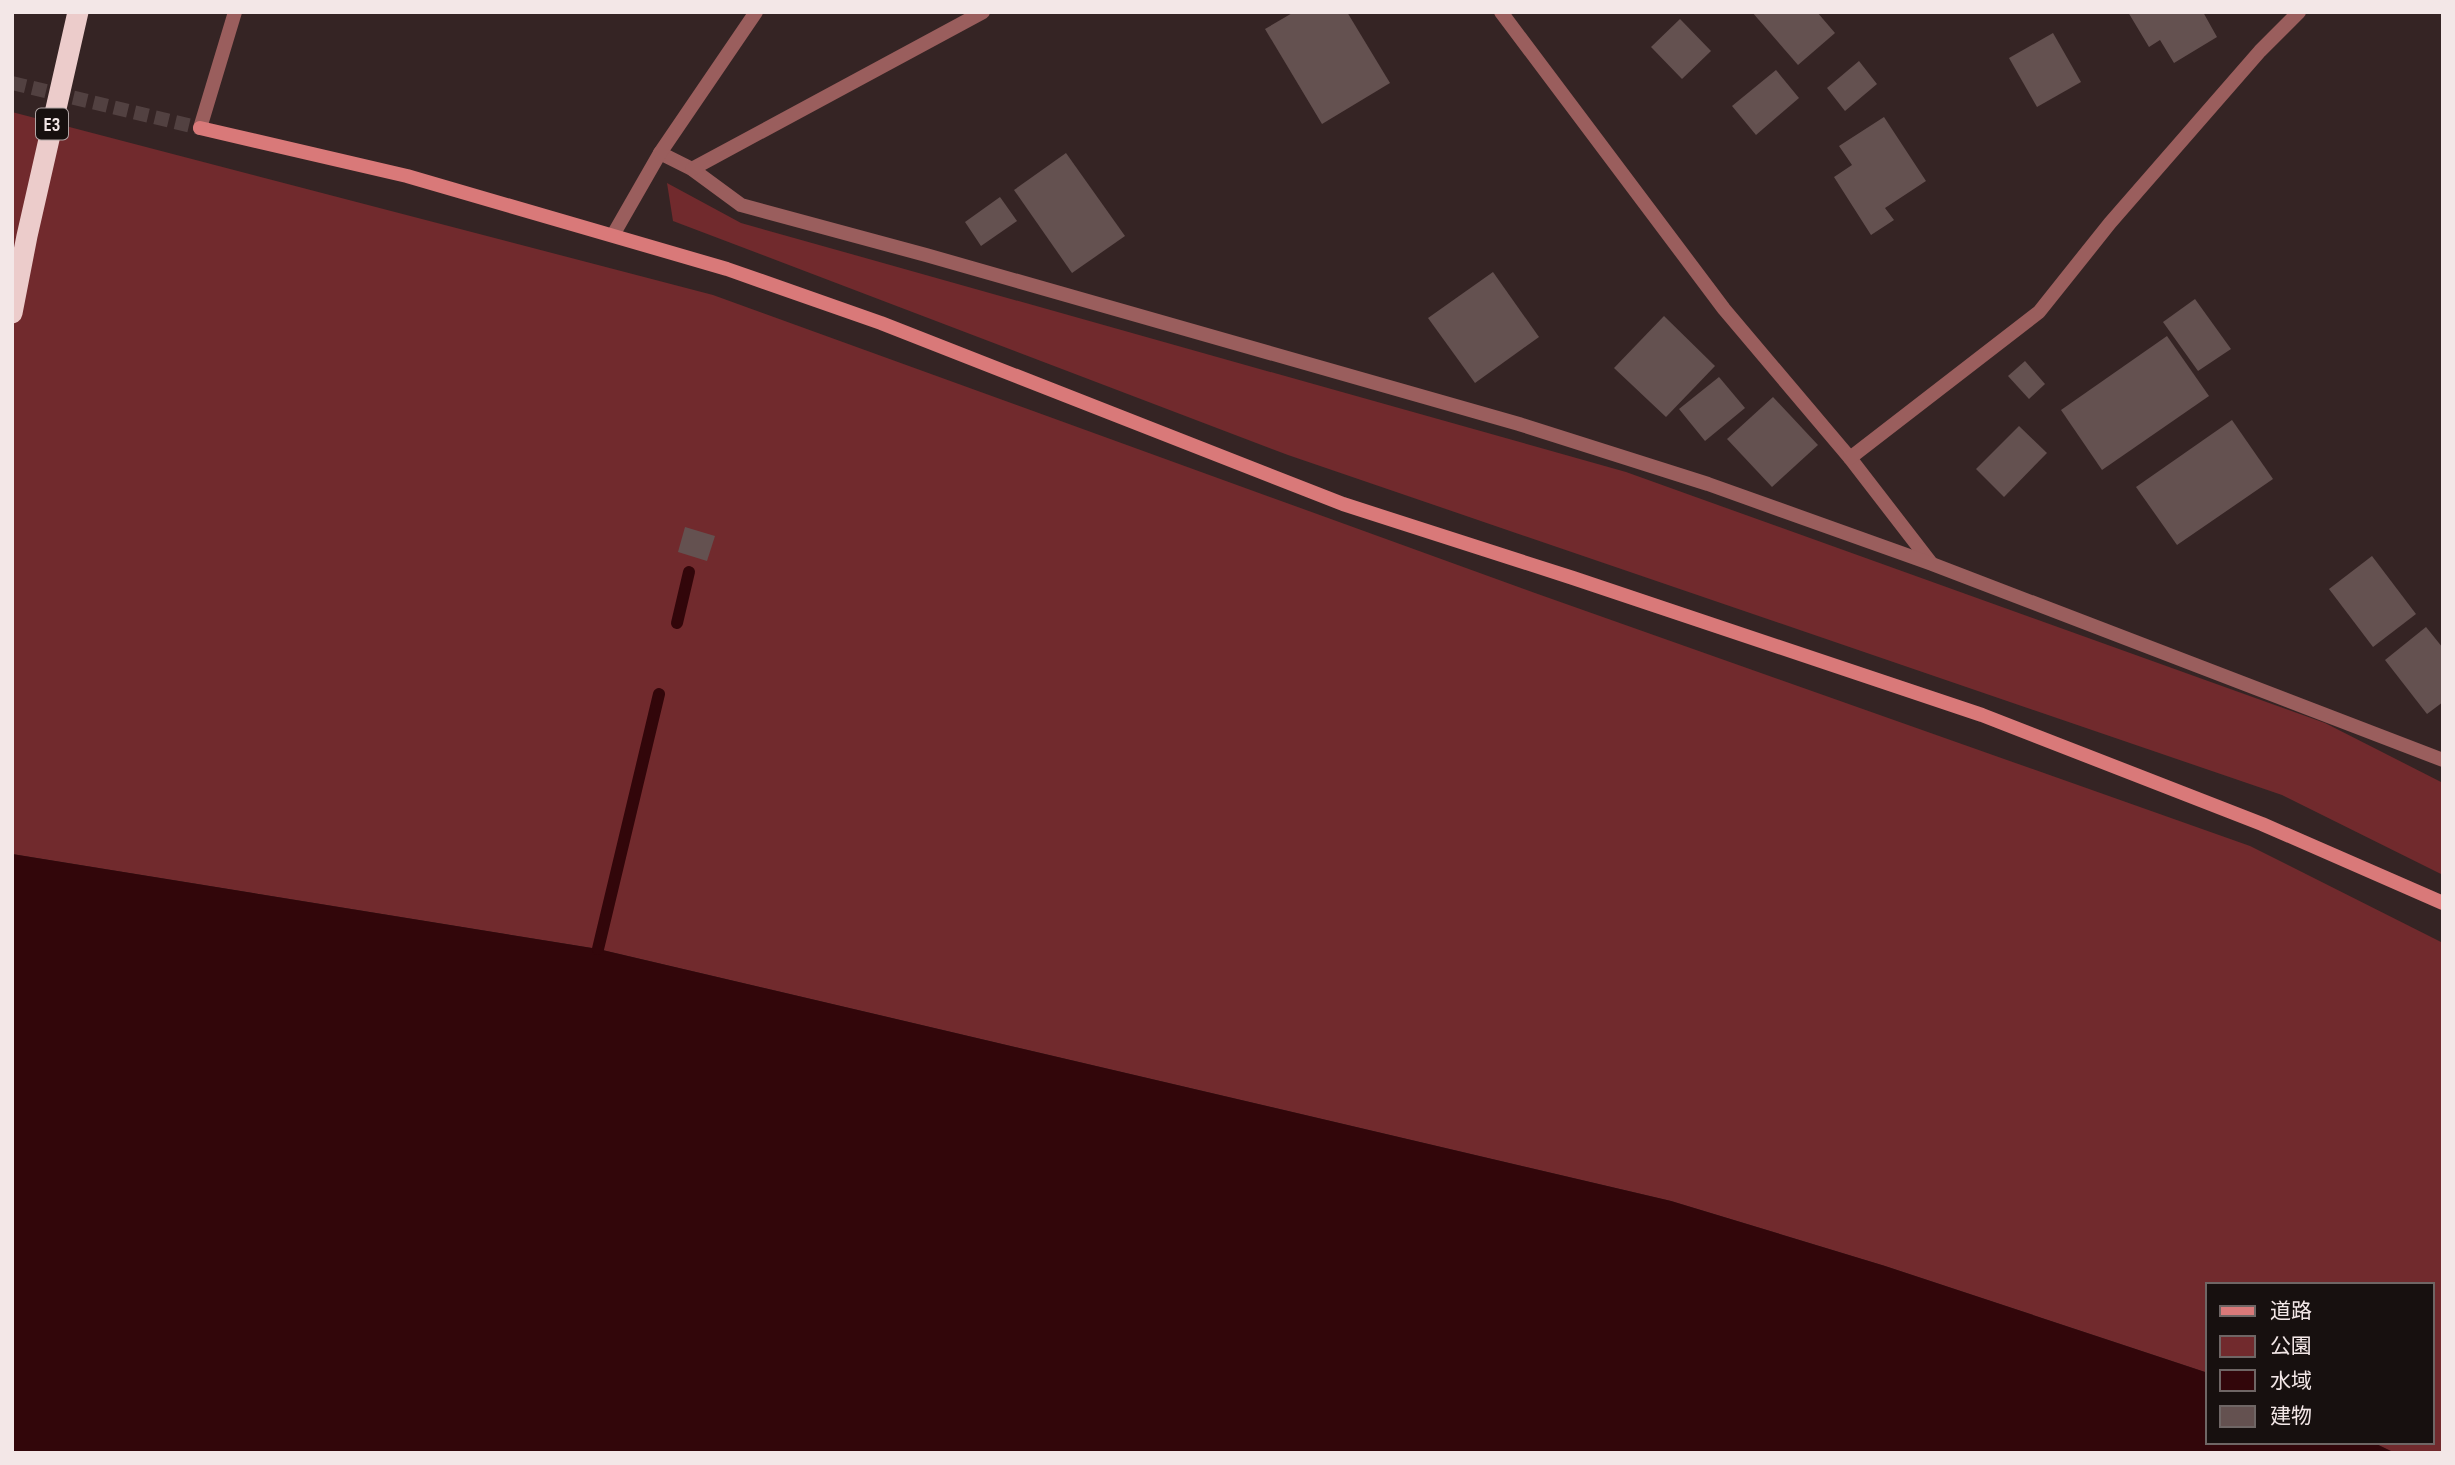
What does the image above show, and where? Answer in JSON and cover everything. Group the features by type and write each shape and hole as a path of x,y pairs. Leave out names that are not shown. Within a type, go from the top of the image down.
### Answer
{"highway":[{"name":"E3","path":"12,313 78,12"}],"street":[{"path":"235,12 200,128 407,176 727,269 881,323 1343,504 1586,582 1982,715 2262,824 2443,903"},
{"path":"614,235 660,153 756,12"},
{"path":"692,169 983,12"},
{"path":"1501,12 1724,309 1850,458 1932,564"},
{"path":"1850,458 2039,312 2110,223 2260,51 2299,12"},
{"path":"660,153 692,169 741,205 1519,424 1708,484 1932,564 2443,760"}],"green space":[{"path":"12,112 713,295 1535,593 2250,846 2443,943 2443,1453 2395,1453 2376,1444 2434,1444 2434,1283 2206,1283 2206,1372 1885,1266 1671,1201 598,949 12,854"},
{"path":"667,183 741,223 1626,472 2325,723 2443,783 2443,875 2282,795 1288,455 673,221"}],"water":[{"path":"12,854 598,949 1671,1201 1885,1266 2206,1372 2206,1444 2376,1444 2395,1453 12,1453"}],"building":[{"path":"1294,12 1347,12 1390,83 1322,124 1265,29"},
{"path":"1752,12 1817,12 1835,33 1798,65"},
{"path":"2128,12 2203,12 2217,37 2174,63 2160,40 2149,47"},
{"path":"1680,19 1711,51 1682,79 1651,47"},
{"path":"2053,33 2081,82 2037,107 2009,58"},
{"path":"1859,61 1877,84 1845,111 1827,88"},
{"path":"1776,70 1799,98 1756,135 1732,106"},
{"path":"1884,117 1926,181 1885,208 1894,220 1871,235 1834,177 1852,165 1839,146"},
{"path":"1066,153 1125,236 1072,273 1014,190"},
{"path":"1000,197 1017,221 981,246 965,222"},
{"path":"1493,272 1539,337 1475,383 1428,318"},
{"path":"2195,299 2231,349 2198,371 2163,322"},
{"path":"1664,316 1715,366 1666,417 1614,368"},
{"path":"2167,336 2209,396 2102,470 2061,410"},
{"path":"2025,361 2045,384 2029,399 2008,376"},
{"path":"1719,377 1745,408 1705,441 1679,409"},
{"path":"1773,397 1818,445 1772,487 1727,439"},
{"path":"2232,420 2273,479 2177,545 2136,487"},
{"path":"2019,426 2047,453 2004,497 1976,469"},
{"path":"685,527 715,536 707,561 678,552"},
{"path":"2372,556 2416,614 2373,647 2329,589"},
{"path":"2426,627 2443,648 2443,702 2427,714 2385,660"}],"waterway":[{"path":"677,623 689,572"},
{"path":"598,949 659,694"}],"tunnel":[{"path":"12,83 200,128"}]}
